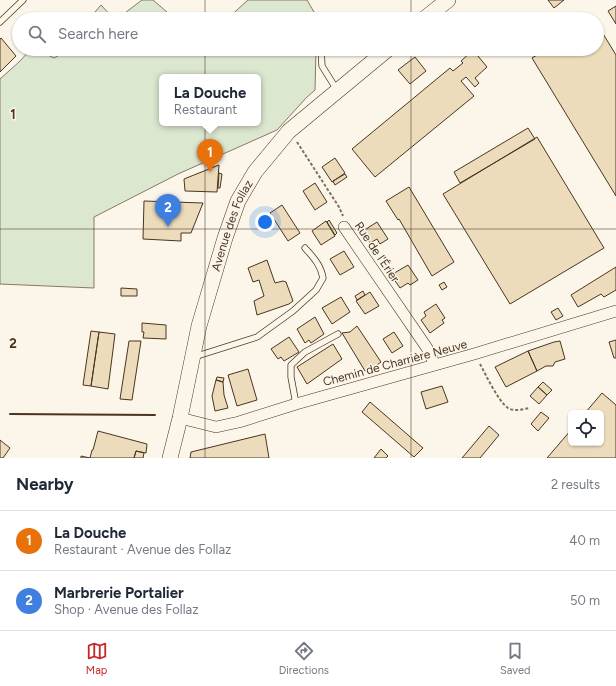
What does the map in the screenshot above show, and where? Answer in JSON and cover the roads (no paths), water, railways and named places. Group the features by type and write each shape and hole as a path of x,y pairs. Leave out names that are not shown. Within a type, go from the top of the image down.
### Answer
{"street":[{"path":"433,12 448,0"},
{"name":"Avenue des Follaz","path":"170,458 199,326 222,245 238,201 255,172 289,131 379,56"},
{"name":"Rue de l'Érier","path":"344,227 427,348 435,366"},
{"name":"Chemin de Charrière Neuve","path":"180,418 216,427 250,419 296,404 435,366 616,311"}],"lane":[{"path":"0,22 23,0"},
{"path":"321,56 322,66 337,90"},
{"path":"192,357 258,337 293,311 316,290 323,278 322,270 316,260 305,248"},
{"path":"296,404 291,377 291,365 305,352 338,334"}],"place":[{"name":"La Douche","path":"210,172"},
{"name":"Marbrerie Portalier","path":"168,227"}]}
